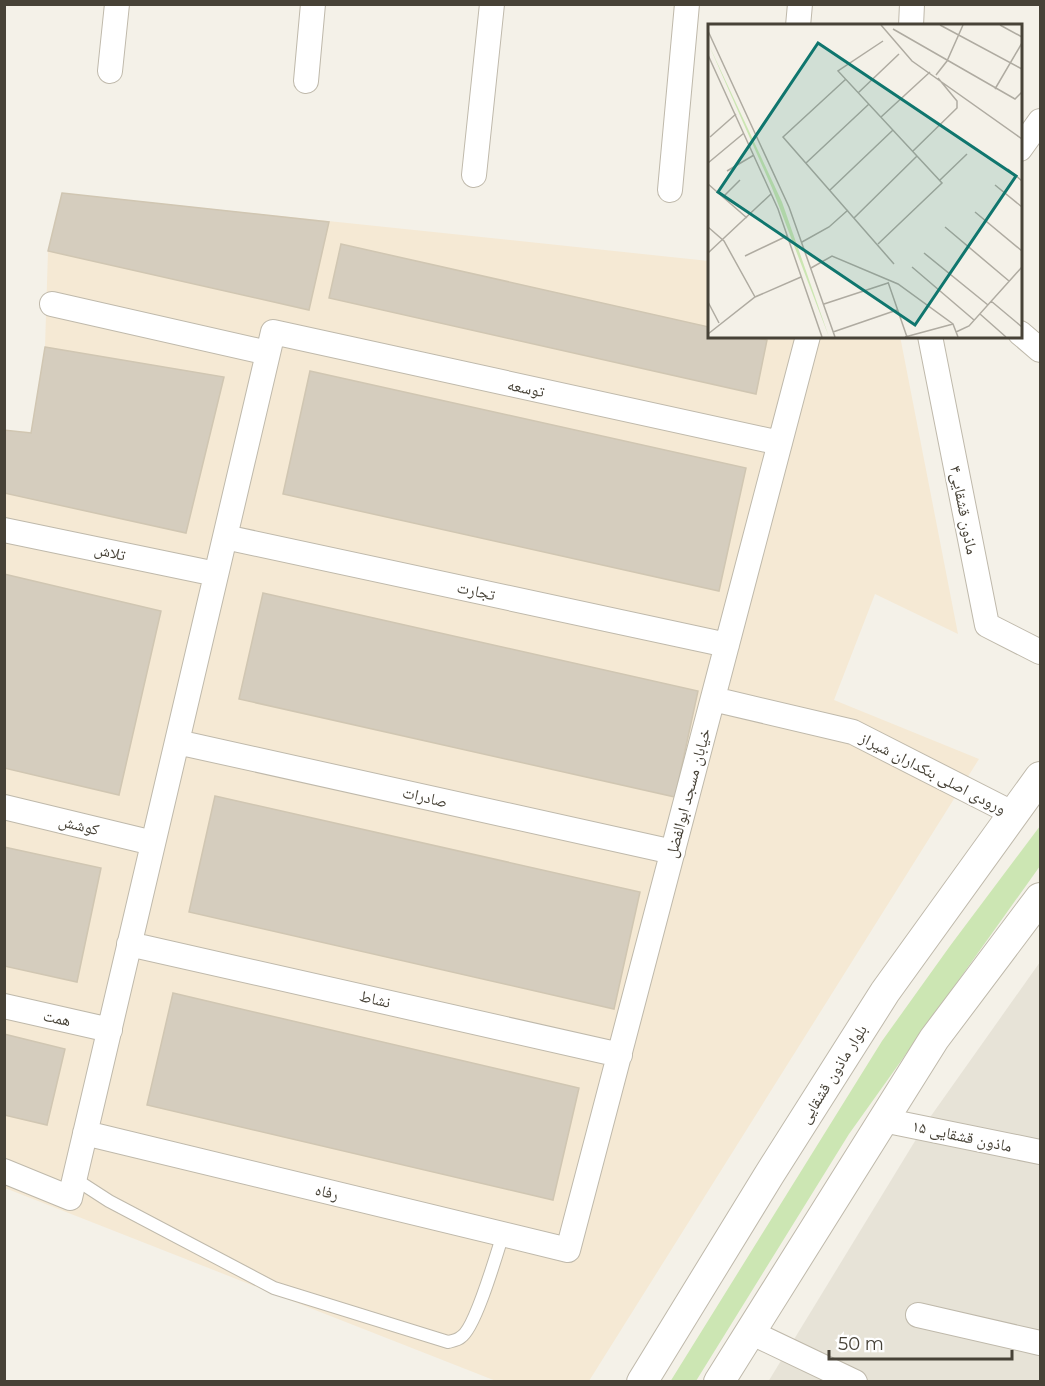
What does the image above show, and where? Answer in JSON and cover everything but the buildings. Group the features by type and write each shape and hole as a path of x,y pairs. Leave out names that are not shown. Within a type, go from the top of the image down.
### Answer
{"street":[{"path":"110,70 117,4"},
{"path":"306,81 313,4"},
{"path":"474,175 492,4"},
{"path":"670,190 687,4"},
{"path":"798,24 800,4"},
{"path":"911,24 912,4"},
{"name":"توسعه","path":"51,304 270,343 780,443"},
{"path":"1021,334 1041,350"},
{"name":"خیابان مسجد ابوالفضل","path":"568,1250 807,338"},
{"name":"۴ماذون قشقایی","path":"930,338 987,625 1041,652"},
{"path":"4,1171 70,1198 270,343"},
{"name":"تلاش","path":"4,530 216,574"},
{"name":"تجارت","path":"225,537 727,645"},
{"name":"ورودی اصلی بنکداران شیراز","path":"713,699 853,732 1014,814"},
{"name":"صادرات","path":"177,742 673,852"},
{"name":"بلوار ماذون قشقایی","path":"642,1382 885,992 1041,777"},
{"name":"کوشش","path":"4,807 153,843"},
{"path":"719,1382 934,1039 1038,907"},
{"name":"نشاط","path":"129,944 620,1055"},
{"name":"همت","path":"4,1006 110,1029"},
{"name":"ماذون قشقایی ۱۵","path":"883,1120 1041,1152"},
{"name":"رفاه","path":"85,1133 568,1250"},
{"path":"918,1315 1041,1343"},
{"path":"750,1332 855,1382"}],"lane":[{"path":"75,1179 109,1201 274,1288 448,1342 461,1338 469,1329 477,1312 503,1234"}],"shaded area":[{"path":"62,193 708,261 708,338 900,338 958,634 875,594 834,700 979,759 589,1381 496,1381 5,1188 4,430 31,432 45,347 48,251"},
{"path":"1040,962 1040,1381 768,1382 926,1123"}],"green space":[{"path":"1040,826 1040,866 849,1134 696,1381 670,1382 882,1041"}]}
